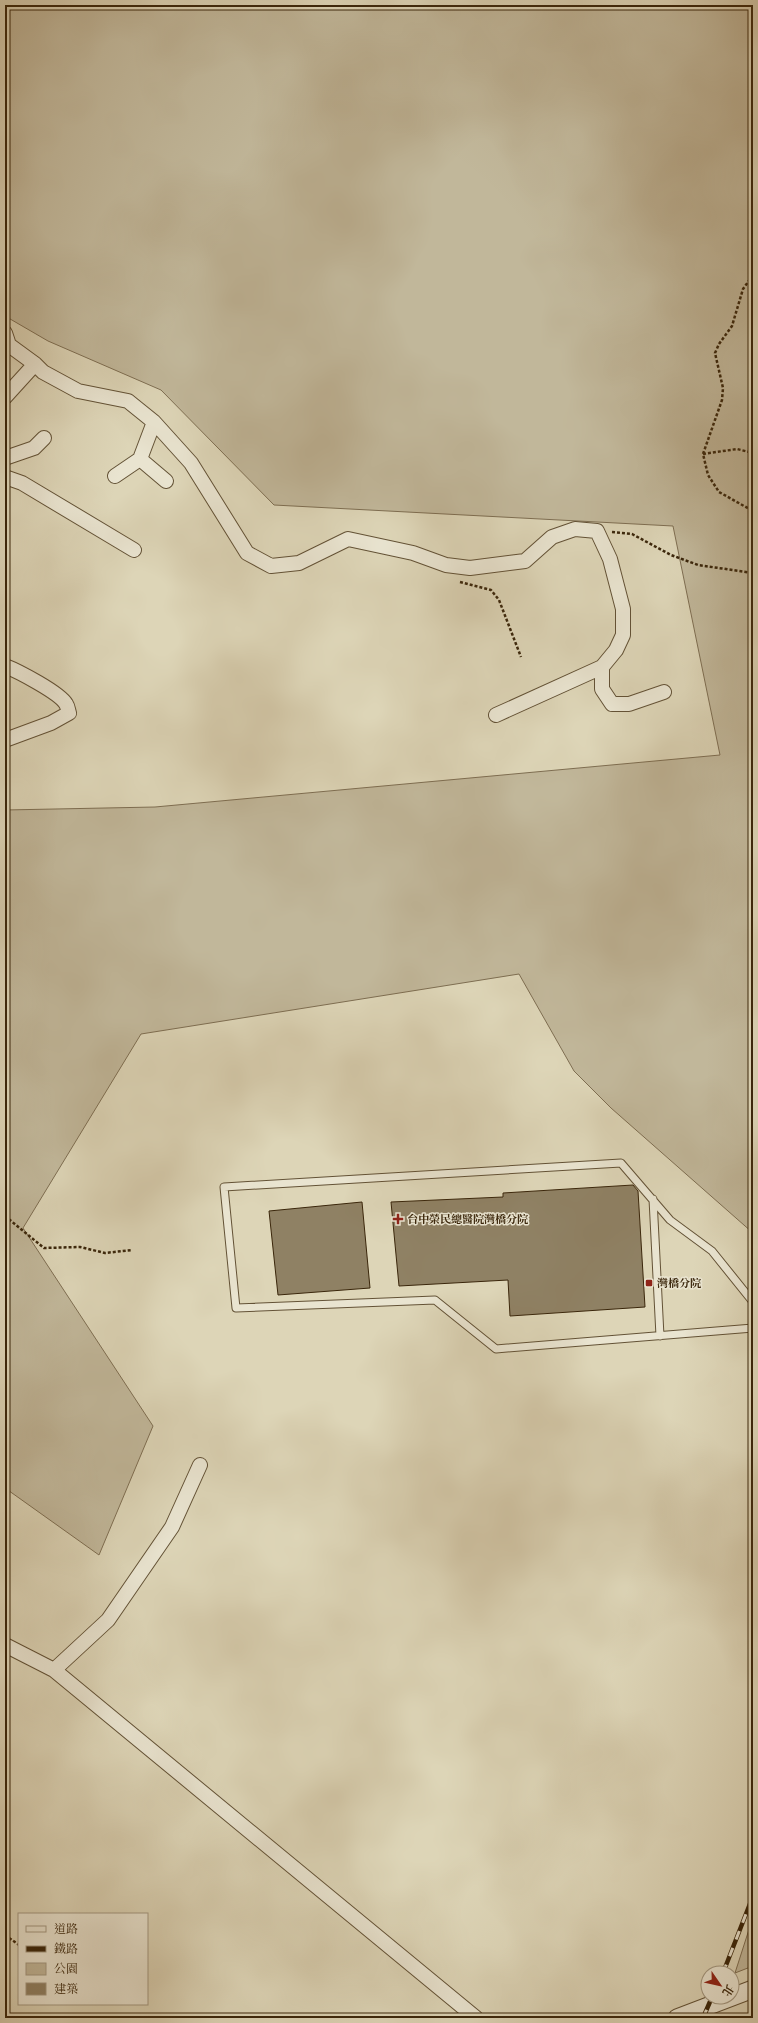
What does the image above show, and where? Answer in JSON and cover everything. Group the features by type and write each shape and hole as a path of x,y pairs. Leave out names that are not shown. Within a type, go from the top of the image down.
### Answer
{"street":[{"path":"5,333 9,345 35,364 43,372 78,391 128,401 154,422 191,462 247,553 271,566 299,563 348,539 413,553 446,565 470,568 525,561 552,537 576,529 598,531 610,559 623,609 623,635 616,650 602,667 496,715"},
{"path":"5,397 35,364"},
{"path":"115,476 140,459 154,422"},
{"path":"5,458 34,448 44,438"},
{"path":"140,459 166,480"},
{"path":"5,477 22,483 134,550"},
{"path":"5,666 54,692 66,703 69,713 51,723 5,740"},
{"path":"602,667 602,689 612,704 629,704 664,692"},
{"path":"54,1670 108,1620 172,1528 200,1465"},
{"path":"5,1645 54,1670 476,2018"},
{"path":"677,2018 753,1989"}],"lane":[{"path":"753,1302 712,1251 670,1220 621,1164 224,1187 236,1308 435,1300 496,1349 753,1328"},
{"path":"653,1199 660,1336"}],"path":[{"path":"753,275 743,289 732,326 719,344 715,353 723,388 722,400 703,454 708,475 719,492 753,511"},
{"path":"703,454 738,449 753,453"},
{"path":"598,531 632,534 671,555 698,565 753,573"},
{"path":"446,565 452,579 471,586 491,590 498,600 521,657"},
{"path":"5,1216 44,1248 80,1246 105,1253 132,1250"},
{"path":"5,1935 18,1944"}],"green space":[{"path":"5,5 753,5 753,1233 611,1108 574,1071 519,974 141,1034 23,1228 153,1426 99,1555 5,1488 5,810 155,807 720,755 673,526 274,505 161,390 48,341 5,316"},
{"path":"753,1917 753,1966 740,1971 740,1965 738,1965"}],"building":[{"path":"633,1185 638,1191 645,1307 510,1316 508,1280 399,1286 391,1202 503,1197 503,1193"},
{"path":"362,1202 370,1288 278,1295 269,1211"}],"railway":[{"path":"726,1965 753,1896"},
{"path":"703,2018 709,2005"}],"place":[{"name":"台中榮民總醫院灣橋分院","path":"398,1219"},
{"name":"灣橋分院","path":"649,1283"}]}
